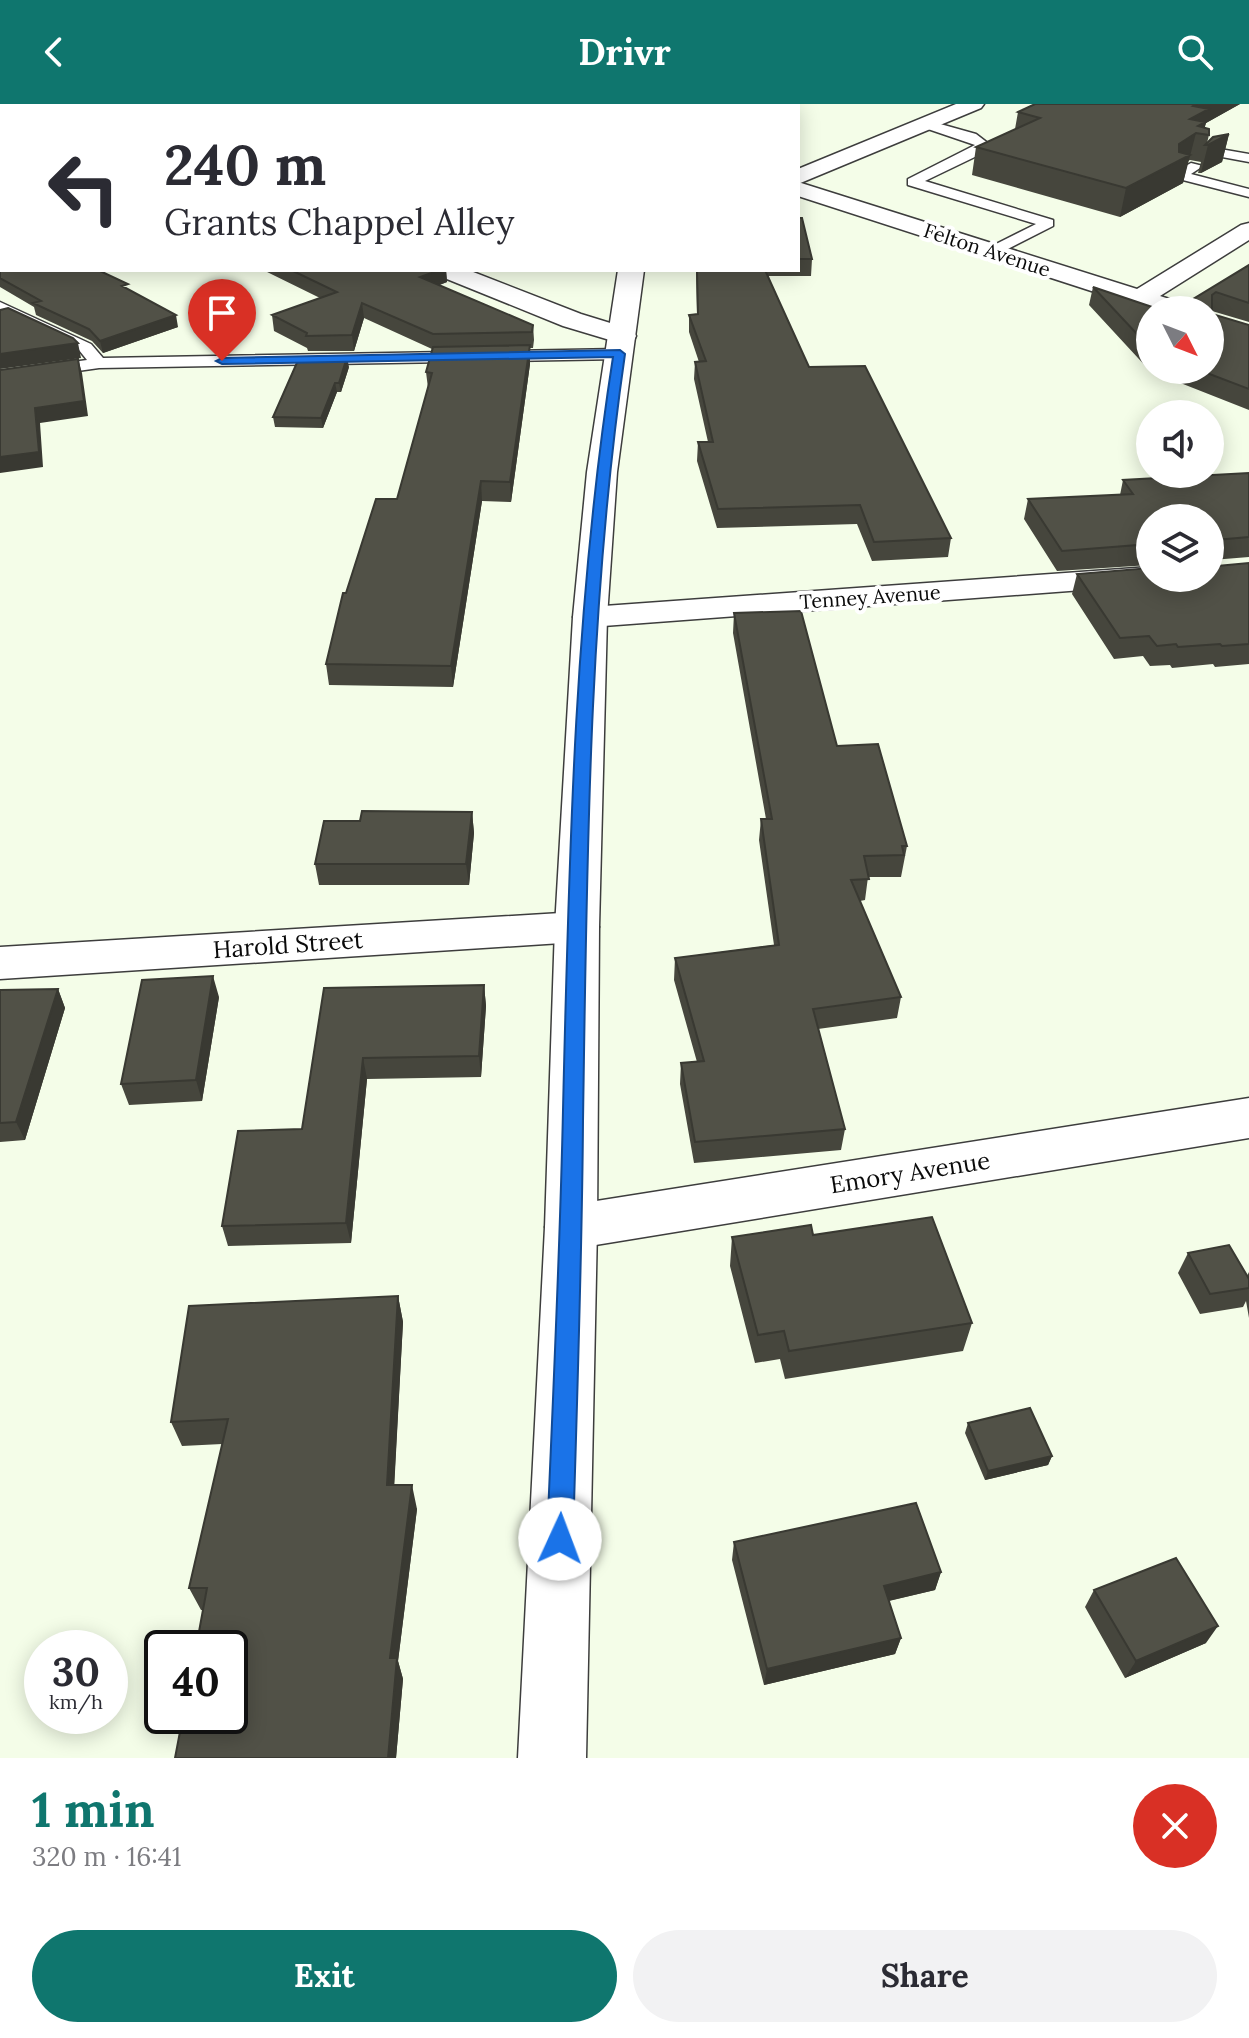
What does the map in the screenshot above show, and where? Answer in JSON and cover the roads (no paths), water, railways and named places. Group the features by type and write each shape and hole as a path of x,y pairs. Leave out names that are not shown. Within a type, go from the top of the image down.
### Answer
{"street":[{"path":"800,176 974,104"},
{"name":"Felton Avenue","path":"800,190 1136,297"},
{"path":"1143,296 1249,230"},
{"path":"451,272 572,320 622,345"},
{"path":"552,1758 571,1227 577,927 590,617 602,472 631,272"},
{"name":"Tenney Avenue","path":"590,617 1136,578"},
{"name":"Harold Street","path":"0,963 577,927"},
{"name":"Emory Avenue","path":"571,1227 1249,1118"}],"lane":[{"path":"926,124 972,137 983,144 976,151 913,182 1048,223 993,251"},
{"path":"1234,154 1249,146"},
{"path":"1210,159 1220,153 1249,158"},
{"path":"1196,166 1180,175 1249,193"},
{"path":"0,307 85,347 99,363"},
{"path":"0,377 99,363 622,345"}]}
